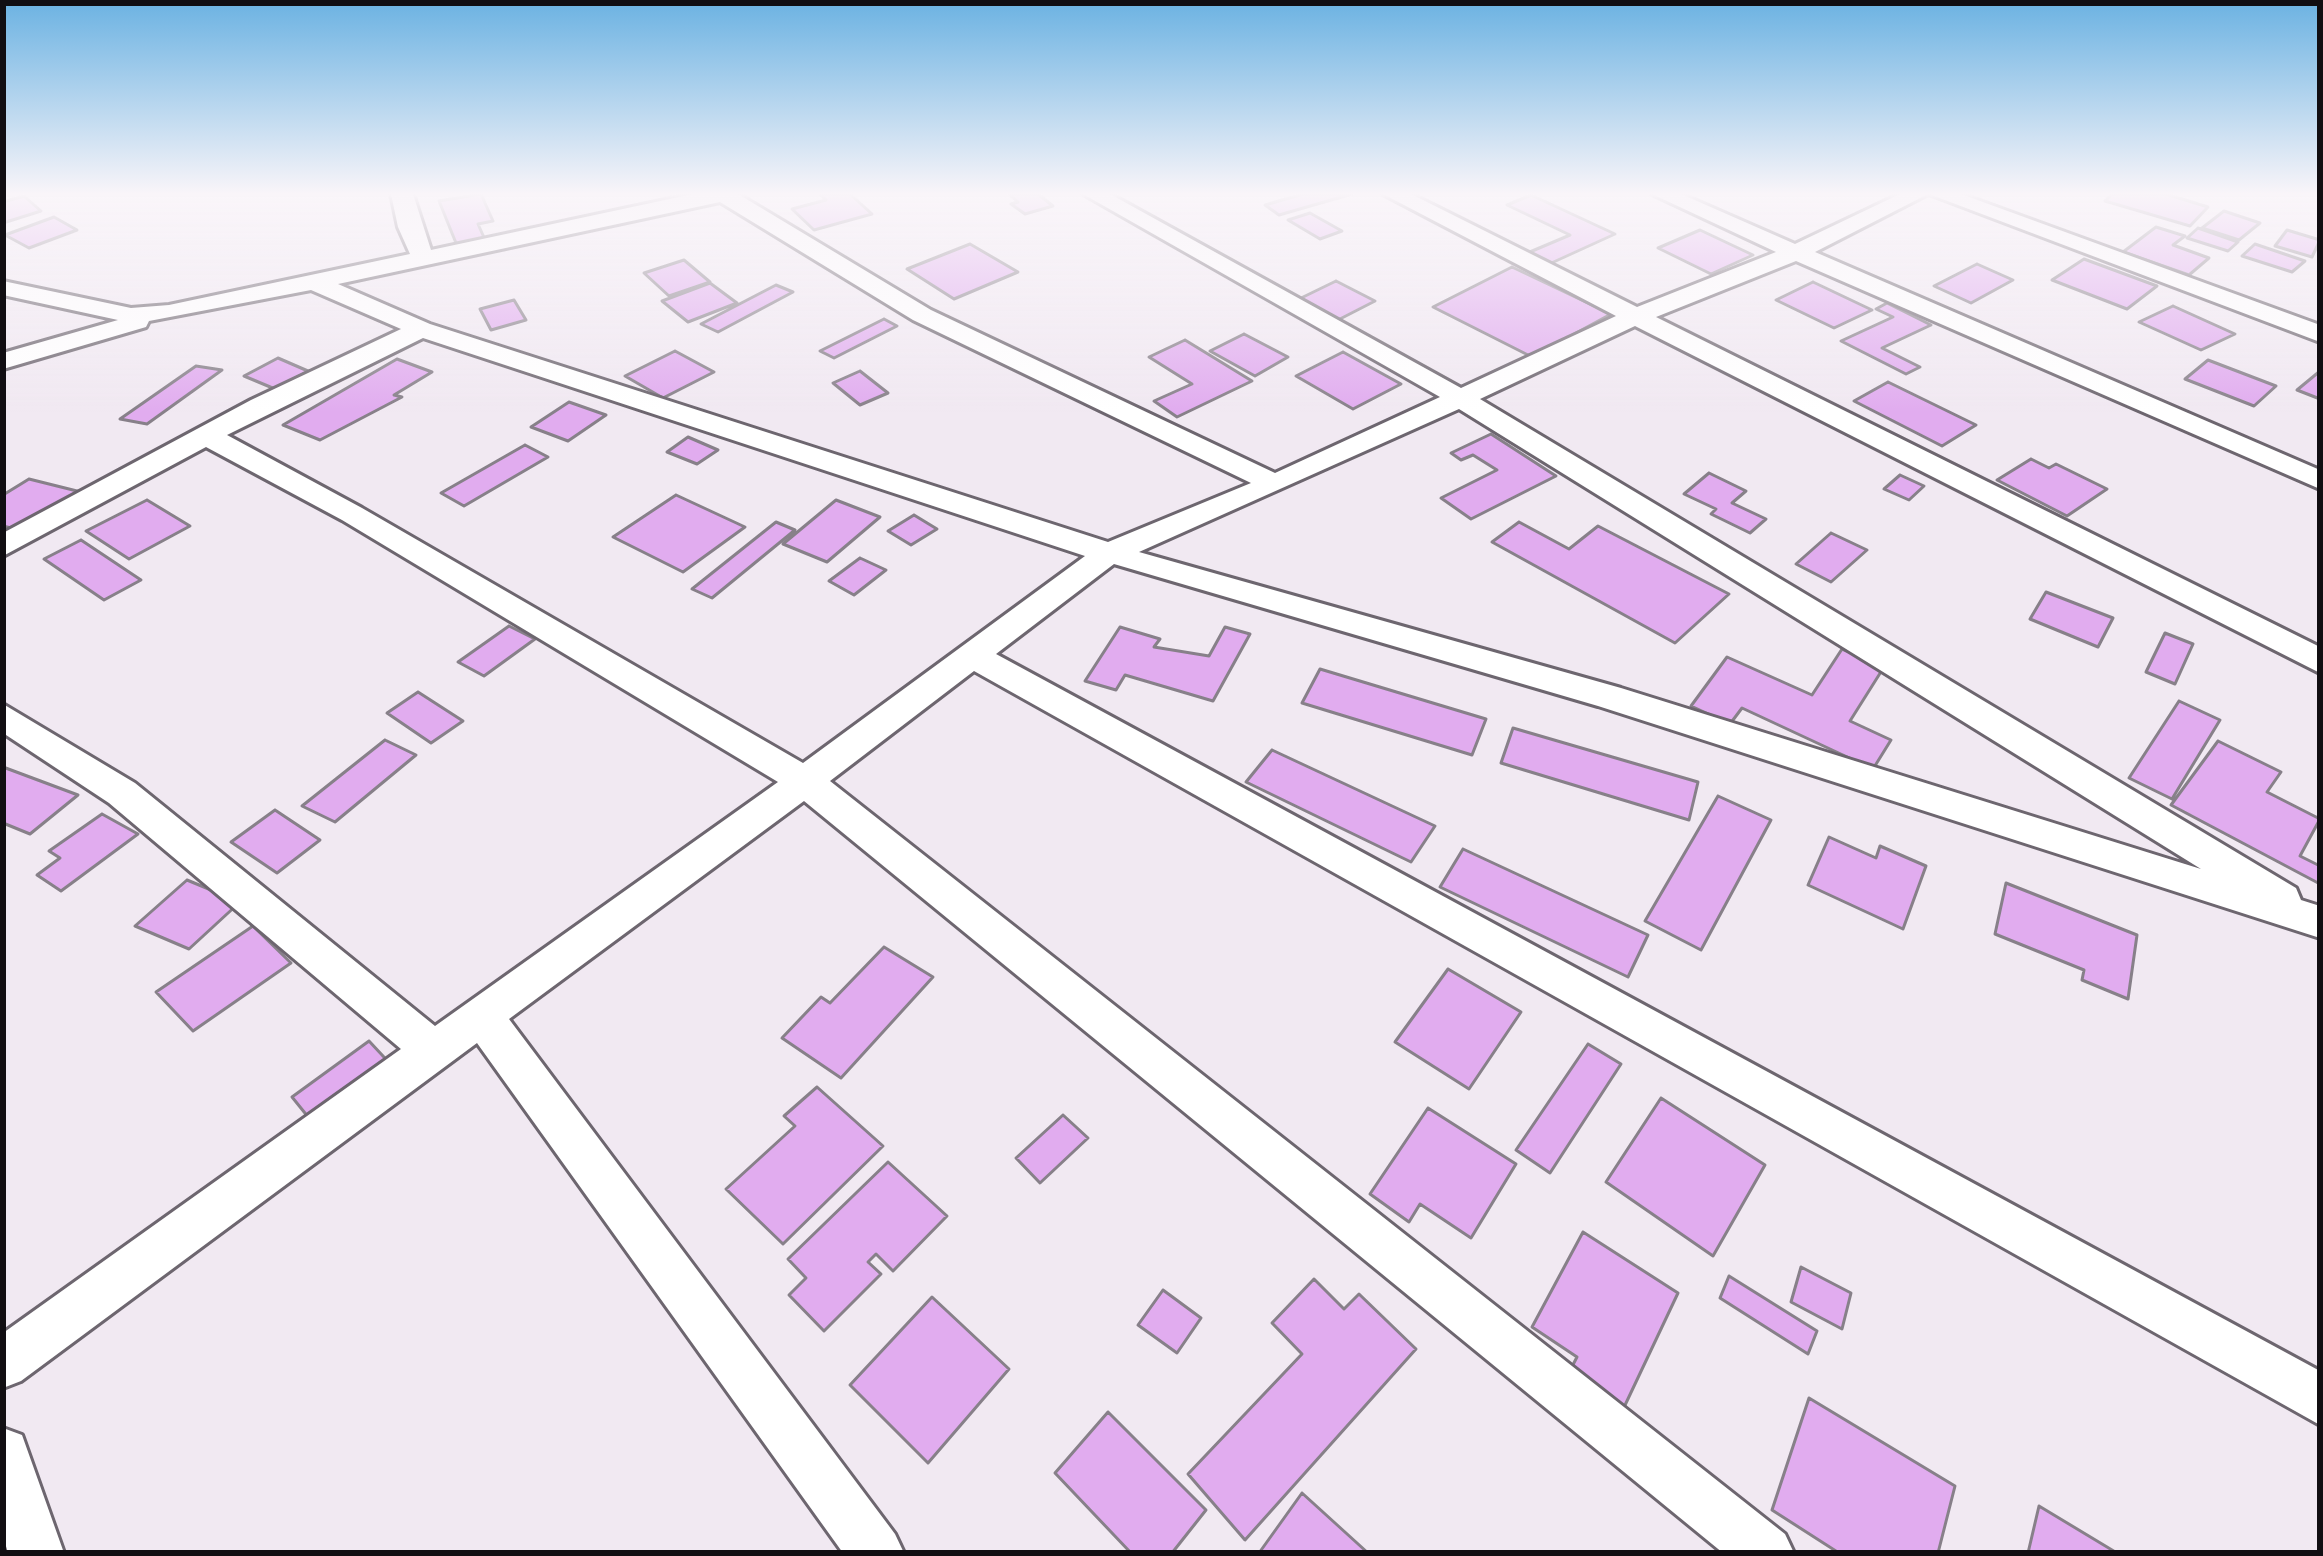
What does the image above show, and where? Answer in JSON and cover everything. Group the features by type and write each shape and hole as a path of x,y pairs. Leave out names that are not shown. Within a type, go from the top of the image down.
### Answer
{"street":[{"path":"3,362 169,312 392,267"},
{"path":"842,267 922,315 1275,484"},
{"path":"1224,267 1462,399 2254,878 2314,920"},
{"path":"1535,267 2320,661"},
{"path":"3,1364 805,781 1109,553 1275,484 1634,317 1760,267"},
{"path":"1821,267 2320,480"},
{"path":"2137,267 2320,334"},
{"path":"314,282 422,329 1109,553 1609,697 2314,920"},
{"path":"3,288 115,315 169,312"},
{"path":"3,545 422,329"},
{"path":"207,436 352,514 805,781 1766,1553"},
{"path":"973,656 2320,1399"},
{"path":"3,716 122,794 434,1051"},
{"path":"483,1017 876,1553"},
{"path":"3,1454 37,1553"}],"building":[{"path":"664,267 692,267 710,282 669,296 644,273"},
{"path":"1009,267 1018,272 954,299 907,269"},
{"path":"1512,267 1611,314 1532,357 1433,307"},
{"path":"1696,267 1727,267 1711,274"},
{"path":"1972,267 2013,280 1971,303 1934,286"},
{"path":"2072,267 2105,267 2157,286 2127,309 2052,280"},
{"path":"2165,267 2199,267 2189,275"},
{"path":"1336,281 1375,301 1338,320 1299,299"},
{"path":"1813,282 1872,310 1834,328 1776,300"},
{"path":"710,283 737,303 688,322 662,301"},
{"path":"776,285 793,292 718,332 701,324"},
{"path":"514,300 526,320 491,330 480,309"},
{"path":"1887,303 1931,325 1882,348 1920,367 1906,374 1841,341 1893,317 1876,309"},
{"path":"2173,306 2235,334 2201,350 2139,322"},
{"path":"884,319 897,326 834,358 820,351"},
{"path":"1244,334 1288,357 1255,376 1210,351"},
{"path":"1185,340 1252,381 1177,417 1154,401 1192,384 1149,357"},
{"path":"675,351 714,372 663,398 625,376"},
{"path":"1343,352 1401,384 1353,409 1296,376"},
{"path":"278,358 308,371 275,389 244,376"},
{"path":"397,359 432,372 394,395 402,397 320,440 283,425"},
{"path":"2208,360 2276,386 2254,406 2185,379"},
{"path":"196,366 222,370 147,424 120,419"},
{"path":"860,371 888,393 860,405 833,383"},
{"path":"2320,371 2320,399 2297,390"},
{"path":"1888,382 1976,425 1942,446 1854,401"},
{"path":"569,402 606,415 568,441 531,427"},
{"path":"1491,434 1556,476 1471,519 1441,498 1497,470 1473,455 1461,460 1451,453"},
{"path":"688,437 718,450 697,464 667,452"},
{"path":"525,445 548,457 464,506 441,493"},
{"path":"2031,459 2049,468 2056,464 2107,489 2067,516 1997,480"},
{"path":"1709,473 1746,491 1732,503 1766,519 1750,533 1684,494"},
{"path":"1900,475 1924,486 1909,500 1884,489"},
{"path":"29,479 81,492 23,531 3,526 3,495"},
{"path":"676,495 745,527 683,572 613,537"},
{"path":"147,500 190,526 129,559 86,531"},
{"path":"836,500 880,517 827,562 783,544"},
{"path":"914,515 937,529 911,545 888,531"},
{"path":"776,522 795,530 712,598 692,589"},
{"path":"1519,522 1569,549 1598,526 1729,594 1675,643 1492,542"},
{"path":"1831,533 1867,550 1831,582 1796,564"},
{"path":"81,540 141,580 104,600 44,559"},
{"path":"860,558 886,570 854,595 829,581"},
{"path":"2046,592 2113,618 2098,647 2030,619"},
{"path":"509,626 535,639 484,676 458,662"},
{"path":"1120,627 1160,639 1154,647 1209,656 1225,627 1250,634 1213,701 1125,675 1116,690 1085,681"},
{"path":"2165,633 2193,644 2175,684 2146,672"},
{"path":"1842,649 1884,667 1850,721 1891,740 1873,769 1742,708 1730,724 1691,706 1727,657 1812,695"},
{"path":"1320,669 1486,719 1472,755 1302,703"},
{"path":"418,692 463,721 431,743 387,713"},
{"path":"2179,701 2220,720 2172,799 2129,778"},
{"path":"1513,728 1698,782 1689,820 1501,763"},
{"path":"385,740 416,755 335,822 302,806"},
{"path":"2218,741 2281,772 2267,792 2320,819 2300,856 2320,866 2320,884 2171,805"},
{"path":"1272,750 1435,826 1411,862 1246,782"},
{"path":"3,767 78,795 30,834 3,823"},
{"path":"1718,796 1771,820 1701,950 1645,921"},
{"path":"275,810 320,840 277,873 231,842"},
{"path":"102,814 138,834 61,891 37,875 60,858 49,851"},
{"path":"1829,837 1876,858 1880,846 1926,866 1903,929 1808,885"},
{"path":"1463,849 1648,935 1628,977 1440,887"},
{"path":"187,880 240,902 189,949 135,926"},
{"path":"2006,883 2137,935 2128,999 2082,980 2084,970 1995,934"},
{"path":"253,926 291,963 193,1031 156,992"},
{"path":"884,947 933,977 841,1078 782,1038 821,997 830,1003"},
{"path":"1448,969 1521,1012 1469,1089 1395,1042"},
{"path":"369,1041 396,1070 317,1128 292,1097"},
{"path":"1588,1044 1621,1064 1550,1173 1516,1150"},
{"path":"817,1087 883,1146 783,1244 726,1189 795,1126 784,1116"},
{"path":"1661,1098 1765,1165 1713,1256 1606,1182"},
{"path":"1428,1108 1516,1164 1471,1238 1420,1204 1409,1222 1370,1194"},
{"path":"1063,1115 1088,1138 1040,1183 1016,1158"},
{"path":"888,1162 947,1216 893,1271 876,1254 868,1262 881,1274 824,1331 789,1295 806,1278 788,1259"},
{"path":"1583,1232 1678,1293 1618,1420 1564,1382 1577,1357 1532,1327"},
{"path":"1801,1267 1851,1293 1842,1329 1791,1302"},
{"path":"1729,1276 1817,1331 1808,1354 1720,1298"},
{"path":"1314,1279 1344,1309 1359,1294 1416,1349 1245,1540 1188,1474 1302,1354 1272,1323"},
{"path":"1163,1290 1201,1318 1177,1353 1138,1325"},
{"path":"932,1297 1009,1369 928,1463 850,1385"},
{"path":"1809,1398 1955,1486 1938,1553 1839,1553 1772,1510"},
{"path":"1108,1412 1206,1510 1172,1553 1131,1553 1055,1473"},
{"path":"1302,1493 1368,1553 1259,1553"},
{"path":"2039,1506 2117,1553 2028,1553"}]}
